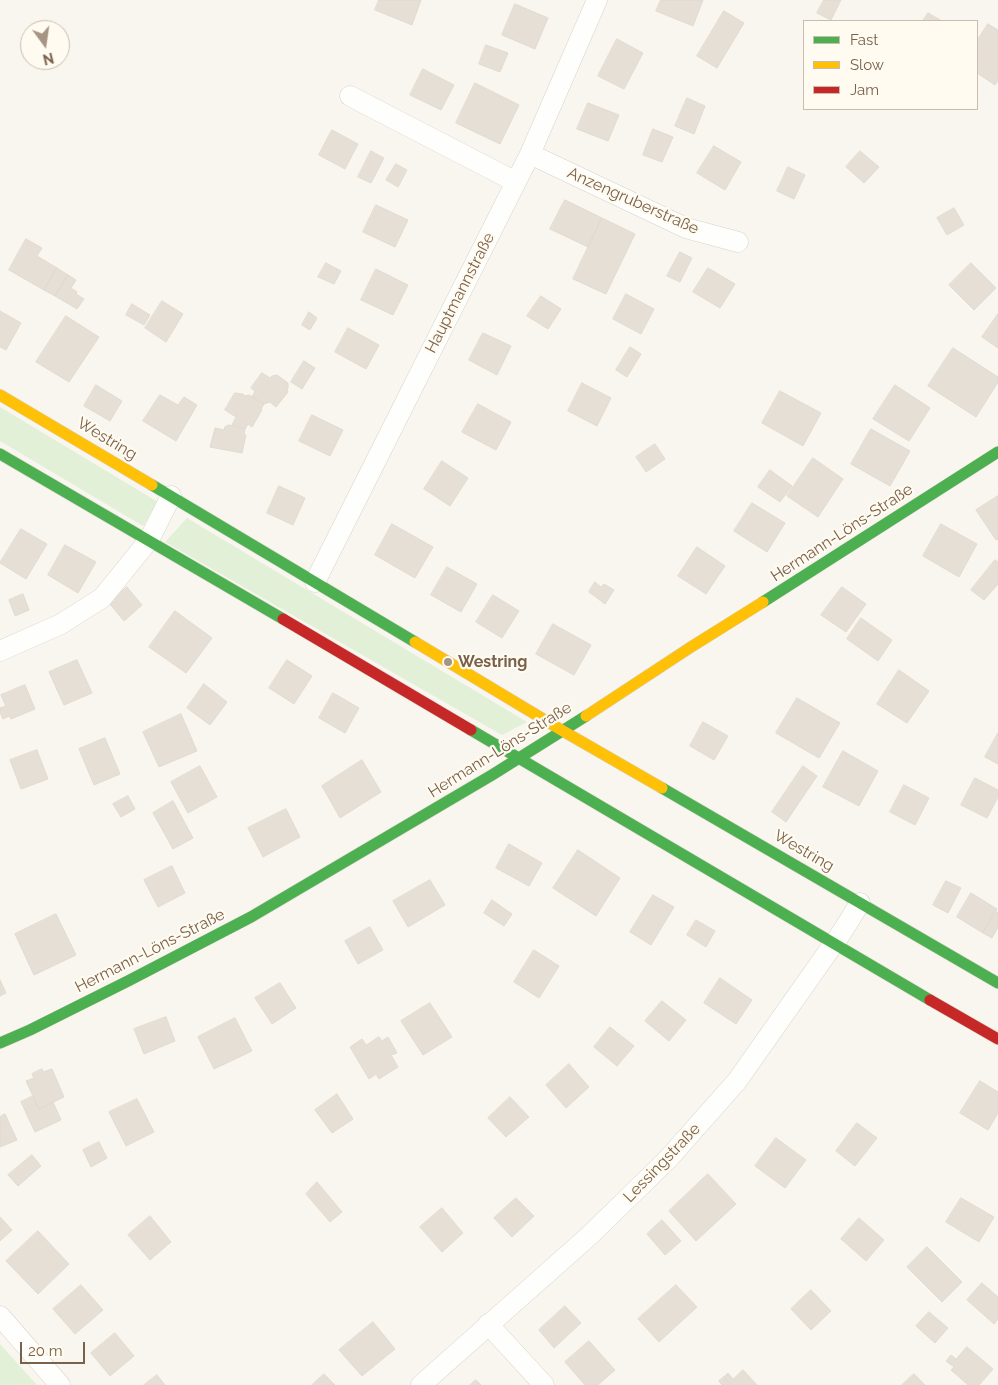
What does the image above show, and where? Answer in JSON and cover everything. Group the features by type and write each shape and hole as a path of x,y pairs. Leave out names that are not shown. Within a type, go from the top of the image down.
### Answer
{"street":[{"name":"Hauptmannstraße","path":"315,582 530,154 597,0"},
{"path":"350,96 516,182"},
{"name":"Anzengruberstraße","path":"530,154 686,228 738,242"},
{"name":"Westring","path":"0,395 563,731 998,983"},
{"name":"Hermann-Löns-Straße","path":"0,1043 110,990 251,917 519,759 998,452"},
{"path":"0,454 998,1039"},
{"path":"0,651 61,624 102,598 149,540 171,496"},
{"name":"Lessingstraße","path":"421,1385 589,1236 674,1152 736,1081 860,903"},
{"path":"0,1316 60,1385"},
{"path":"488,1324 544,1385"}],"green space":[{"path":"0,407 158,502 143,526 0,441"},
{"path":"187,518 527,722 502,735 165,542"},
{"path":"0,1344 37,1385 0,1385"}],"building":[{"path":"379,0 421,0 412,25 375,10"},
{"path":"661,0 703,0 693,26 656,11"},
{"path":"824,0 841,0 831,20 817,13"},
{"path":"515,4 548,18 535,49 502,35"},
{"path":"724,11 744,23 717,68 697,56"},
{"path":"928,13 940,20 924,20"},
{"path":"988,24 998,30 998,81 995,85 978,74 978,39"},
{"path":"617,39 643,53 624,89 598,76"},
{"path":"486,45 508,53 500,72 479,64"},
{"path":"423,69 454,85 441,110 410,95"},
{"path":"475,83 519,105 500,144 456,123"},
{"path":"687,98 705,106 694,134 675,126"},
{"path":"588,103 619,115 608,141 577,129"},
{"path":"653,129 673,137 662,162 643,155"},
{"path":"332,130 358,144 345,169 319,155"},
{"path":"714,146 741,162 725,190 697,173"},
{"path":"371,151 384,158 371,183 358,177"},
{"path":"860,151 879,167 864,183 846,167"},
{"path":"396,164 407,170 398,187 386,180"},
{"path":"788,167 805,175 794,199 777,191"},
{"path":"565,200 602,218 588,247 550,229"},
{"path":"376,205 408,220 395,247 363,232"},
{"path":"954,208 964,225 947,235 937,218"},
{"path":"602,218 635,234 606,294 573,279"},
{"path":"26,239 42,248 37,256 57,268 44,290 9,270"},
{"path":"680,252 692,258 680,282 667,276"},
{"path":"326,263 341,271 334,284 318,277"},
{"path":"971,263 996,288 974,310 949,285"},
{"path":"57,268 68,275 55,296 44,290"},
{"path":"708,268 735,284 720,308 693,292"},
{"path":"376,269 408,285 393,315 361,300"},
{"path":"68,275 76,280 71,288 84,299 77,309 55,296"},
{"path":"626,294 654,309 641,334 613,319"},
{"path":"541,296 561,309 548,329 527,316"},
{"path":"162,301 183,314 166,342 145,328"},
{"path":"132,304 150,315 144,325 126,315"},
{"path":"0,311 21,323 6,350 0,347"},
{"path":"309,312 317,318 310,330 302,325"},
{"path":"998,314 998,348 982,337"},
{"path":"66,316 99,337 69,382 36,362"},
{"path":"348,328 379,345 366,369 335,352"},
{"path":"483,333 511,346 497,375 469,360"},
{"path":"630,347 641,354 627,377 616,370"},
{"path":"953,348 998,377 998,382 976,417 928,386"},
{"path":"304,361 315,368 302,389 291,382"},
{"path":"262,373 270,378 277,375 288,383 288,392 276,407 270,402 264,404 252,397 255,391 251,388"},
{"path":"582,383 611,398 597,426 568,411"},
{"path":"96,385 122,401 110,421 84,406"},
{"path":"895,385 930,408 909,441 873,419"},
{"path":"780,391 821,413 803,446 762,423"},
{"path":"235,393 245,396 249,395 264,404 252,427 248,424 245,429 232,425 236,417 225,410"},
{"path":"160,395 178,405 184,397 197,405 176,441 143,421"},
{"path":"478,404 511,422 496,450 462,432"},
{"path":"312,415 343,430 330,456 299,441"},
{"path":"229,425 245,429 244,434 246,435 242,453 210,447 215,428 224,430"},
{"path":"871,429 910,451 890,486 851,464"},
{"path":"655,444 665,459 646,472 636,457"},
{"path":"813,458 843,479 818,517 787,496"},
{"path":"442,461 468,478 450,506 424,489"},
{"path":"770,470 792,486 780,502 758,487"},
{"path":"279,486 305,498 293,525 267,513"},
{"path":"998,496 998,539 996,540 976,510"},
{"path":"752,503 785,523 767,552 734,531"},
{"path":"392,524 433,547 415,578 375,555"},
{"path":"941,524 977,544 959,577 923,556"},
{"path":"21,529 47,544 26,579 0,563"},
{"path":"65,545 96,562 78,593 48,575"},
{"path":"697,547 725,566 706,594 678,576"},
{"path":"995,560 998,562 998,584 984,600 971,590"},
{"path":"447,567 477,584 461,612 431,595"},
{"path":"595,582 601,587 604,584 614,590 605,604 589,592"},
{"path":"127,587 142,605 124,621 109,603"},
{"path":"842,587 866,604 846,632 821,615"},
{"path":"23,594 29,610 15,616 9,600"},
{"path":"493,595 519,611 502,638 476,622"},
{"path":"175,611 212,638 186,673 149,647"},
{"path":"861,618 892,640 878,661 847,639"},
{"path":"553,624 591,645 574,675 536,654"},
{"path":"77,660 92,693 64,705 49,672"},
{"path":"287,660 312,676 294,704 269,688"},
{"path":"899,670 929,691 907,723 877,704"},
{"path":"204,684 227,702 210,725 187,708"},
{"path":"25,685 35,709 11,719 9,716 3,719 0,708 6,706 1,695"},
{"path":"333,693 359,708 345,733 319,718"},
{"path":"797,698 840,723 819,758 776,733"},
{"path":"181,714 197,751 159,767 143,732"},
{"path":"703,722 728,736 714,760 690,746"},
{"path":"998,733 998,764 985,757"},
{"path":"105,738 120,774 94,785 79,749"},
{"path":"37,750 48,779 21,789 10,760"},
{"path":"843,751 878,771 859,806 823,787"},
{"path":"362,760 381,792 340,818 322,786"},
{"path":"200,766 217,797 188,813 171,782"},
{"path":"803,766 817,776 786,822 772,812"},
{"path":"975,778 998,790 998,797 987,818 961,805"},
{"path":"904,785 929,798 915,825 890,812"},
{"path":"128,796 135,809 121,817 113,804"},
{"path":"173,801 193,838 173,849 153,813"},
{"path":"286,809 300,837 263,857 248,828"},
{"path":"509,844 542,863 529,886 496,868"},
{"path":"578,850 620,878 596,916 553,888"},
{"path":"172,866 185,893 158,907 144,880"},
{"path":"430,880 445,905 408,927 393,901"},
{"path":"946,881 961,888 948,913 933,905"},
{"path":"971,893 997,909 983,933 957,917"},
{"path":"653,895 674,907 651,945 630,932"},
{"path":"492,900 512,914 504,926 484,913"},
{"path":"995,911 998,913 998,927 992,938 983,933"},
{"path":"56,914 76,955 34,975 15,934"},
{"path":"696,920 715,931 706,947 687,935"},
{"path":"370,927 383,950 358,964 345,941"},
{"path":"534,950 559,966 539,998 514,982"},
{"path":"720,978 752,1000 736,1024 704,1003"},
{"path":"0,980 6,993 0,996"},
{"path":"280,983 296,1008 272,1024 255,998"},
{"path":"662,1001 686,1020 669,1041 645,1021"},
{"path":"430,1003 452,1037 423,1055 401,1021"},
{"path":"166,1017 175,1041 144,1054 134,1029"},
{"path":"235,1018 252,1051 214,1069 198,1037"},
{"path":"610,1027 634,1046 617,1066 594,1047"},
{"path":"379,1037 382,1041 388,1037 397,1053 391,1055 398,1067 379,1079 376,1074 369,1079 350,1047 362,1039 366,1045"},
{"path":"569,1064 589,1087 566,1108 546,1085"},
{"path":"42,1069 43,1072 52,1069 64,1097 39,1109 26,1081 34,1078 32,1074"},
{"path":"980,1081 998,1092 998,1113 988,1130 960,1113"},
{"path":"337,1094 353,1119 332,1133 315,1110"},
{"path":"33,1096 39,1109 53,1102 61,1120 35,1132 21,1102"},
{"path":"510,1097 529,1117 506,1137 488,1118"},
{"path":"137,1099 154,1132 126,1146 109,1112"},
{"path":"5,1114 17,1140 0,1147 0,1117"},
{"path":"857,1123 877,1138 855,1166 836,1151"},
{"path":"776,1138 806,1160 785,1188 755,1166"},
{"path":"99,1142 107,1158 91,1167 83,1150"},
{"path":"32,1155 41,1166 18,1186 8,1175"},
{"path":"708,1174 736,1204 696,1241 669,1211"},
{"path":"317,1182 342,1212 330,1222 306,1194"},
{"path":"516,1198 534,1216 512,1237 494,1218"},
{"path":"961,1198 994,1217 979,1242 946,1222"},
{"path":"442,1208 463,1233 442,1252 420,1227"},
{"path":"150,1216 171,1242 150,1260 128,1235"},
{"path":"0,1217 12,1230 0,1241"},
{"path":"859,1218 884,1240 866,1261 841,1239"},
{"path":"662,1220 681,1241 665,1255 647,1234"},
{"path":"38,1231 69,1264 38,1294 6,1261"},
{"path":"927,1247 962,1282 942,1302 907,1267"},
{"path":"982,1283 998,1297 998,1319 994,1324 967,1300"},
{"path":"81,1285 103,1310 75,1334 53,1309"},
{"path":"676,1285 697,1307 659,1342 638,1319"},
{"path":"811,1290 831,1311 811,1330 791,1309"},
{"path":"565,1306 581,1323 554,1348 539,1330"},
{"path":"929,1312 948,1328 935,1343 916,1326"},
{"path":"373,1322 395,1349 362,1376 339,1350"},
{"path":"115,1333 134,1356 110,1376 91,1353"},
{"path":"589,1341 615,1370 598,1385 585,1385 565,1362"},
{"path":"967,1347 993,1369 979,1385 968,1385 951,1370 954,1367 946,1361 951,1355 956,1359"},
{"path":"743,1370 757,1385 731,1385 724,1377 728,1373 733,1379"},
{"path":"324,1374 335,1385 312,1385"},
{"path":"914,1374 925,1385 902,1385"},
{"path":"157,1375 165,1385 144,1385"},
{"path":"724,1377 731,1385 722,1385 719,1381"},
{"path":"476,1380 481,1385 470,1385"}],"traffic: fast":[{"path":"763,602 998,452"},
{"path":"0,454 283,619"},
{"path":"152,485 415,642"},
{"path":"0,1043 128,981 251,917 492,775 586,716"},
{"path":"471,730 930,1000"},
{"path":"662,788 998,983"}],"traffic: slow":[{"path":"0,395 152,485"},
{"path":"586,716 763,602"},
{"path":"415,642 662,788"}],"traffic: jam":[{"path":"283,619 471,730"},
{"path":"930,1000 998,1039"}],"place":[{"name":"Westring","path":"448,662"}]}
